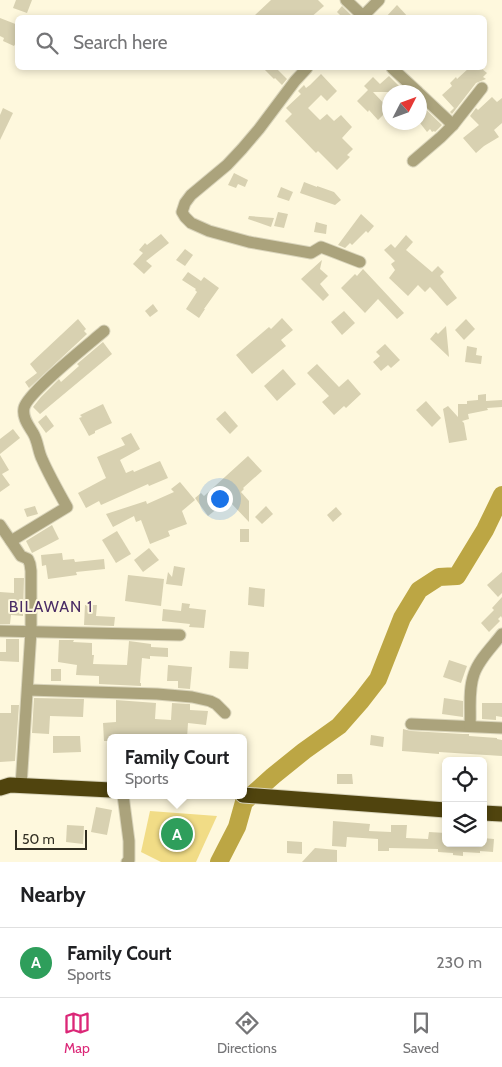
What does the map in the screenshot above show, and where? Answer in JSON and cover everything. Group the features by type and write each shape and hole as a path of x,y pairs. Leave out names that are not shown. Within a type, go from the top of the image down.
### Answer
{"highway":[{"path":"8,785 107,790"},
{"path":"247,795 442,810"},
{"path":"487,813 502,814"}],"street":[{"path":"346,0 360,15"},
{"path":"364,15 378,0"},
{"path":"305,70 242,149 184,203 182,212 191,223 209,231 249,242 311,253 321,248 360,262"},
{"path":"394,70 410,85"},
{"path":"413,160 441,138 482,88"},
{"path":"427,101 453,125"},
{"path":"11,541 67,507 41,457 34,434 26,420 24,407 28,400 55,373 104,331"},
{"path":"0,525 21,556 28,559 31,571 31,631 28,690 8,785"},
{"path":"0,631 180,634"},
{"path":"470,726 474,672 502,634"},
{"path":"28,690 157,694 192,697 210,701 226,713"},
{"path":"411,724 502,728"},
{"path":"124,799 129,841 128,862"}],"shaded area":[{"path":"150,811 217,816 196,862 161,862 141,852"}],"building":[{"path":"16,0 32,0 27,13 13,8"},
{"path":"271,0 318,0 324,6 314,15 255,15"},
{"path":"397,5 406,15 388,15"},
{"path":"342,6 351,15 340,15 337,12"},
{"path":"0,18 15,24 14,46 3,41 4,38 0,36"},
{"path":"265,70 278,70 287,79 282,85"},
{"path":"467,70 483,70 487,73 483,77 486,79 476,83 452,114 450,112 454,108 442,95 452,86 450,83 456,77 457,79"},
{"path":"321,74 337,91 327,101 321,95 308,108 320,120 327,114 334,121 341,115 352,127 342,138 353,149 347,155 350,157 337,170 318,151 316,153 285,121 292,114 286,108 301,94 298,91 304,85 306,88"},
{"path":"389,76 398,85 382,85 382,92 373,92 382,102 382,116 378,120 357,101 368,90 364,86 373,77 380,84"},
{"path":"492,97 497,102 502,98 502,123 494,130 499,137 476,153 463,138 479,125 470,116 476,108 478,110"},
{"path":"3,108 13,113 0,140 0,115"},
{"path":"427,111 442,125 435,132 432,132 430,129 427,132 425,130 427,130"},
{"path":"234,173 248,180 245,187 238,184 236,188 228,185"},
{"path":"304,182 334,192 341,200 335,205 300,193"},
{"path":"281,187 293,192 289,201 277,197"},
{"path":"278,212 288,214 284,228 274,226"},
{"path":"361,214 374,226 352,245 350,243 345,248 338,245"},
{"path":"249,216 274,218 271,227 248,219"},
{"path":"316,222 327,225 326,234 314,232"},
{"path":"161,234 169,243 146,261 152,266 144,274 133,264 143,253 139,250 145,243 147,245"},
{"path":"406,235 413,242 406,250 432,272 438,266 444,272 440,276 457,298 447,306 430,287 425,292 418,285 408,296 389,278 395,270 391,264 395,261 384,250 391,244 395,248"},
{"path":"185,249 193,255 185,266 176,260"},
{"path":"322,260 320,269 328,276 320,284 329,295 323,301 301,279"},
{"path":"363,269 404,313 397,319 378,299 365,313 341,288"},
{"path":"188,272 201,281 204,277 219,288 199,318 186,309 197,292 196,289 182,280"},
{"path":"153,304 158,311 150,317 145,311"},
{"path":"344,311 355,323 342,335 331,322"},
{"path":"282,318 293,330 281,340 286,346 252,374 236,355 269,327 271,329"},
{"path":"78,319 86,329 84,331 87,334 29,388 25,382 37,373 30,364"},
{"path":"466,319 475,329 464,340 455,330"},
{"path":"446,326 449,357 430,339 436,332 438,334"},
{"path":"103,342 112,354 40,414 33,407 41,397 59,379 61,382 79,366 77,364"},
{"path":"385,344 400,360 391,368 388,365 381,371 373,362 380,356 376,352"},
{"path":"467,346 477,348 476,355 482,356 481,364 465,362"},
{"path":"317,364 339,387 348,379 361,394 346,408 344,406 334,415 322,402 329,396 307,373"},
{"path":"283,369 296,384 277,401 264,386"},
{"path":"486,394 486,401 502,400 502,407 487,408 488,410 468,414 469,419 462,421 467,440 449,443 443,409 448,406 458,417 458,404 467,404 467,401 478,400 478,395"},
{"path":"426,401 441,418 432,427 416,410"},
{"path":"103,404 112,423 89,436 79,418 82,417 80,415"},
{"path":"225,411 238,426 230,434 216,419"},
{"path":"46,415 54,426 46,433 38,422"},
{"path":"13,429 20,438 0,454 0,439"},
{"path":"131,433 140,449 120,460 126,473 133,470 134,472 160,461 168,478 149,486 148,484 101,505 99,501 86,508 78,493 106,478 97,457 125,445 121,438"},
{"path":"0,455 9,470 2,474 10,485 0,492"},
{"path":"248,456 262,471 241,492 249,501 249,522 230,502 225,506 223,504 208,516 195,498 201,493 204,496"},
{"path":"180,482 195,500 182,511 187,524 168,531 170,536 150,544 141,520 136,522 134,516 113,527 106,514 146,501 147,504 174,492 171,489"},
{"path":"35,506 38,514 27,517 24,509"},
{"path":"266,506 273,514 262,524 255,517"},
{"path":"336,507 342,514 333,522 327,515"},
{"path":"52,525 59,539 32,553 26,541"},
{"path":"240,529 249,529 249,542 240,542"},
{"path":"117,531 131,554 116,563 102,540"},
{"path":"149,548 159,560 143,572 134,560"},
{"path":"62,553 63,560 74,559 75,562 104,559 105,569 76,572 77,575 48,579 46,565 42,566 41,555"},
{"path":"174,566 185,568 182,586 166,584 168,572 172,577"},
{"path":"502,572 502,593 498,597 487,585"},
{"path":"128,575 164,579 161,606 125,601"},
{"path":"14,578 24,578 23,616 11,615 10,624 0,624 0,592 14,593"},
{"path":"249,587 265,589 264,607 248,605"},
{"path":"502,597 502,618 501,616 498,619 500,621 489,632 481,623 494,610 492,608"},
{"path":"182,603 190,604 189,608 206,610 204,628 189,627 190,624 162,621 163,609 181,611"},
{"path":"85,605 97,605 96,616 115,617 114,626 84,625"},
{"path":"6,639 19,639 19,662 0,661 0,652 6,652"},
{"path":"59,640 92,643 93,664 127,665 129,641 151,644 151,647 168,648 168,657 150,656 150,659 142,658 141,686 99,684 99,676 76,675 77,665 58,662"},
{"path":"230,651 249,652 248,669 229,668"},
{"path":"449,660 467,666 461,683 443,677"},
{"path":"168,665 192,667 190,689 178,688 178,681 167,681"},
{"path":"51,669 61,669 61,681 51,681"},
{"path":"34,698 84,699 83,717 50,716 49,734 32,733"},
{"path":"444,698 463,701 463,717 442,714"},
{"path":"116,700 156,703 155,719 171,720 172,703 190,704 190,710 208,711 206,725 188,723 187,734 107,734 107,741 104,741 103,723 116,722"},
{"path":"482,703 502,703 502,717 496,716 496,720 482,719"},
{"path":"11,705 19,705 15,761 0,762 0,713 11,713"},
{"path":"403,729 497,738 502,740 502,756 402,751"},
{"path":"371,735 384,737 383,747 370,745"},
{"path":"53,736 80,736 81,752 53,753"},
{"path":"337,774 352,774 353,784 337,784"},
{"path":"96,807 112,810 107,835 91,832"},
{"path":"333,821 370,824 369,831 391,832 391,825 407,825 406,838 428,839 429,832 442,833 442,847 487,847 487,838 494,839 493,852 463,852 463,856 438,852 438,849 389,848 389,851 378,851 378,839 347,837 346,847 332,846"},
{"path":"67,825 84,826 83,844 66,842"},
{"path":"287,841 302,842 302,854 287,853"},
{"path":"315,848 337,850 337,862 302,862"}],"waterway":[{"path":"219,862 237,827 244,802 304,751 339,726 361,701 378,679 402,618 419,590 439,577 457,576 485,530 502,495"}],"place":[{"name":"Family Court","path":"177,834"}],"district":[{"name":"BILAWAN 1","path":"51,606"}]}
